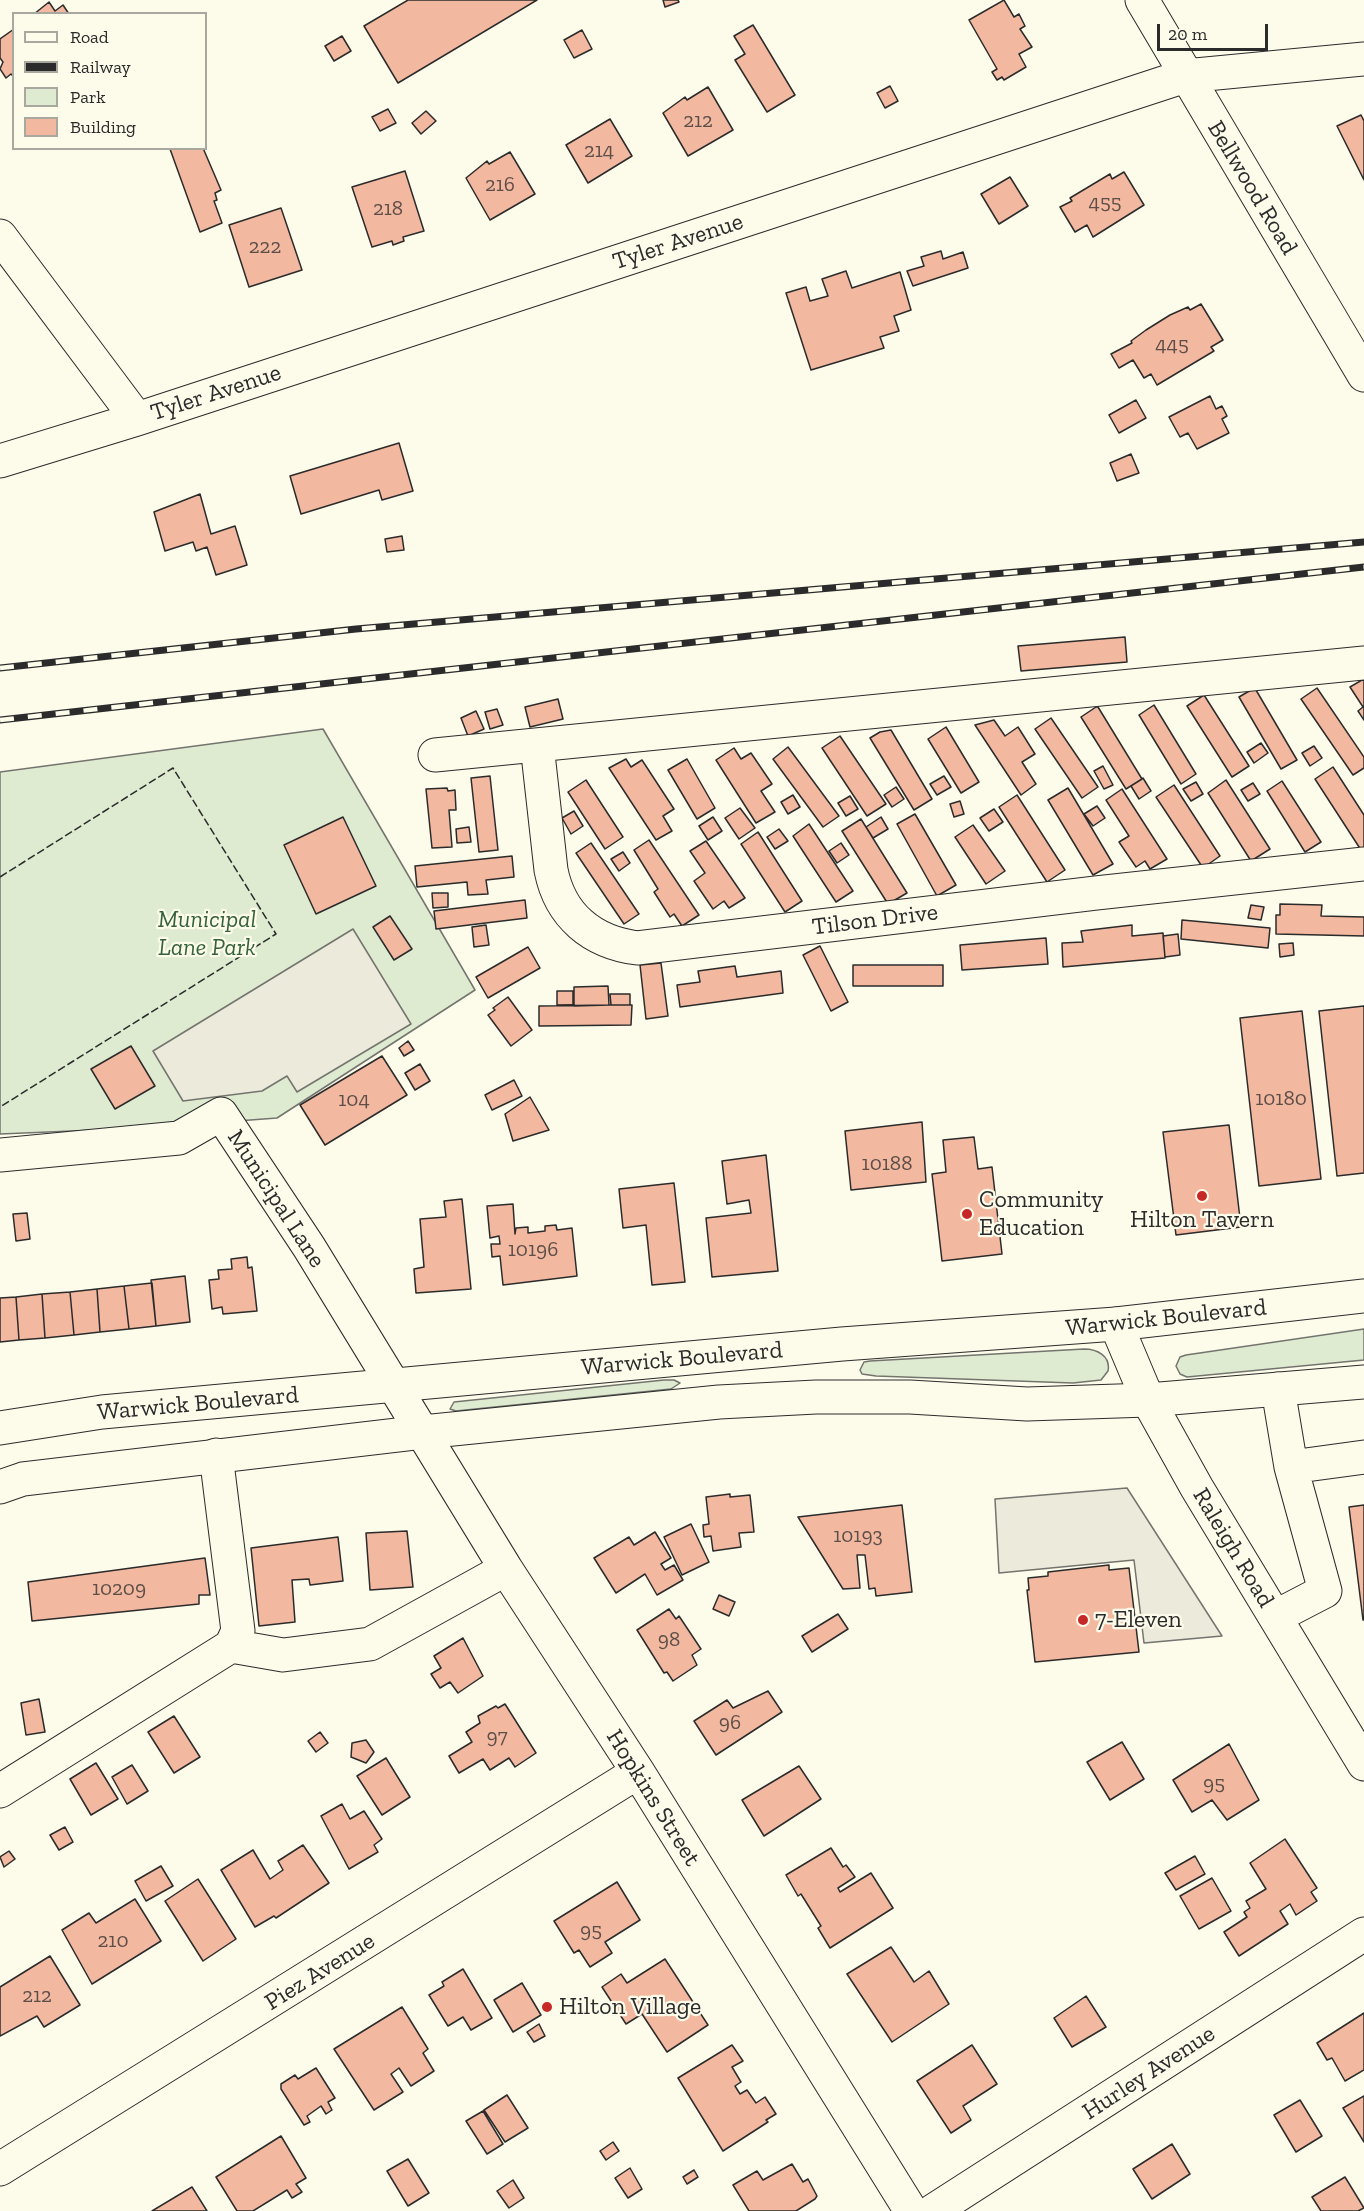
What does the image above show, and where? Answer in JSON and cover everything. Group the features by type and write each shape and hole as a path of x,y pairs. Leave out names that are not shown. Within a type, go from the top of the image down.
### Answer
{"street":[{"name":"Bellwood Road","path":"1142,0 1364,375"},
{"name":"Tyler Avenue","path":"0,461 137,419 1185,76 1364,59"},
{"path":"0,236 137,419"},
{"path":"435,755 1364,663"},
{"name":"Tilson Drive","path":"537,745 554,886 564,907 586,930 615,945 637,948 1096,893 1364,864"},
{"name":"Municipal Lane","path":"0,1155 179,1138 221,1114 309,1247 394,1387"},
{"name":"Warwick Boulevard","path":"0,1428 102,1412 394,1387 842,1344 1116,1324 1364,1296"},
{"name":"Raleigh Road","path":"1116,1324 1148,1400 1197,1488 1364,1764"},
{"name":"Warwick Boulevard","path":"0,1486 23,1479 216,1455 759,1399 910,1397 1027,1404 1148,1400 1364,1382"},
{"name":"Hopkins Street","path":"394,1387 506,1569 638,1772 911,2211"},
{"path":"1275,1617 1325,1591 1291,1467 1278,1389"},
{"path":"0,1791 231,1646 238,1631 216,1455"},
{"path":"1291,1467 1364,1457"},
{"path":"231,1646 283,1655 370,1644 506,1569"},
{"name":"Piez Avenue","path":"0,2169 638,1772"},
{"name":"Hurley Avenue","path":"933,2211 1364,1934"}],"green space":[{"name":"Municipal Lane Park","path":"323,729 475,990 277,1118 144,1128 0,1134 0,772"},
{"path":"1364,1329 1364,1360 1187,1377 1180,1374 1176,1366 1180,1357 1186,1355"},
{"path":"1094,1350 1105,1357 1108,1371 1101,1380 1073,1383 876,1376 862,1374 860,1370 864,1362 870,1361"},
{"path":"674,1380 680,1383 671,1389 456,1411 450,1409 454,1402"}],"shaded area":[{"path":"353,929 411,1024 297,1092 287,1076 262,1091 183,1101 153,1051"},
{"path":"1127,1488 1222,1636 1144,1643 1134,1560 999,1573 995,1499"}],"building":[{"path":"408,0 537,0 398,83 364,26"},
{"path":"663,0 678,0 679,2 665,7"},
{"path":"1004,0 1014,17 1019,14 1025,26 1020,29 1032,47 1019,54 1026,67 1004,80 1002,77 997,80 992,72 997,69 969,20"},
{"path":"49,2 55,11 63,5 68,12 36,12"},
{"path":"753,25 795,95 767,112 735,60 745,54 734,36"},
{"path":"12,30 12,75 6,78 0,69 3,62 0,58 0,39"},
{"path":"582,30 592,49 574,58 564,40"},
{"path":"342,36 351,51 334,61 325,46"},
{"path":"890,86 898,101 885,108 877,93"},
{"path":"708,87 733,130 688,156 663,113 685,97 687,100"},
{"path":"388,109 396,123 380,131 372,117"},
{"path":"426,111 436,121 421,134 412,123"},
{"path":"1361,115 1364,121 1364,180 1337,126"},
{"path":"610,119 632,156 588,183 566,145"},
{"path":"170,150 204,150 221,190 215,193 217,200 214,201 222,223 200,232"},
{"path":"510,152 535,194 490,220 466,178 487,161 489,164"},
{"path":"405,171 424,231 403,237 404,241 393,245 392,241 372,247 352,187"},
{"path":"1124,172 1144,205 1093,237 1087,225 1075,232 1060,207 1072,201 1070,198 1110,174 1112,179"},
{"path":"1010,177 1028,206 999,224 981,194"},
{"path":"281,208 302,270 249,287 229,225"},
{"path":"941,251 943,259 963,252 968,268 913,286 907,271 924,266 921,257"},
{"path":"846,271 852,288 900,272 911,310 894,316 899,331 880,337 884,348 811,370 786,293 806,287 810,301 828,296 822,279"},
{"path":"1201,304 1223,340 1211,347 1214,351 1157,385 1151,374 1144,378 1133,360 1119,368 1111,354 1132,343 1131,341 1170,315 1188,307 1190,310"},
{"path":"1210,396 1216,409 1222,406 1227,416 1222,419 1229,433 1197,449 1188,433 1180,437 1169,417"},
{"path":"1136,400 1146,418 1119,433 1109,415"},
{"path":"399,443 413,491 382,500 379,490 301,514 290,476"},
{"path":"1131,454 1139,473 1117,481 1110,463"},
{"path":"200,494 211,534 235,526 247,565 216,575 207,547 196,551 193,542 165,551 154,512"},
{"path":"402,536 404,550 387,552 385,539"},
{"path":"1125,637 1127,662 1021,671 1018,646"},
{"path":"1364,679 1364,720 1358,711 1363,707 1350,687"},
{"path":"1317,688 1364,757 1364,768 1353,775 1301,699"},
{"path":"1251,690 1256,690 1297,760 1281,769 1239,697"},
{"path":"1204,695 1249,766 1232,777 1187,706"},
{"path":"558,699 563,719 530,727 525,707"},
{"path":"1154,705 1196,774 1181,784 1139,715"},
{"path":"1096,707 1142,779 1126,789 1081,717"},
{"path":"497,709 503,725 490,729 485,712"},
{"path":"476,711 484,729 468,736 461,718"},
{"path":"1051,718 1098,787 1082,798 1035,729"},
{"path":"994,720 1005,736 1018,727 1035,754 1022,762 1036,784 1021,795 975,725"},
{"path":"946,727 979,782 961,793 928,739"},
{"path":"891,730 932,799 914,810 870,738 880,732"},
{"path":"840,736 886,804 867,816 822,748"},
{"path":"1261,743 1268,753 1254,763 1247,752"},
{"path":"1314,746 1322,758 1310,766 1302,753"},
{"path":"788,747 839,816 823,827 773,759"},
{"path":"734,748 741,759 751,753 772,784 761,791 775,812 756,823 716,760"},
{"path":"626,759 631,767 642,760 674,809 663,816 672,831 656,840 609,768"},
{"path":"687,759 715,808 697,819 668,770"},
{"path":"1103,766 1113,785 1104,789 1094,771"},
{"path":"1333,767 1364,815 1364,848 1361,850 1315,779"},
{"path":"490,776 498,850 479,852 471,778"},
{"path":"944,776 951,787 937,795 930,784"},
{"path":"1143,778 1151,791 1139,799 1131,786"},
{"path":"586,780 623,837 605,849 568,792"},
{"path":"1226,780 1270,849 1251,861 1208,793"},
{"path":"1282,781 1321,842 1305,852 1267,791"},
{"path":"1196,782 1203,794 1191,801 1183,789"},
{"path":"1253,783 1260,794 1248,801 1241,790"},
{"path":"1174,785 1220,856 1203,868 1156,797"},
{"path":"896,787 904,799 892,807 884,795"},
{"path":"447,788 448,791 455,790 456,810 449,810 452,847 432,848 426,789"},
{"path":"1068,788 1113,864 1093,875 1048,800"},
{"path":"1122,789 1167,859 1150,869 1145,861 1136,867 1119,842 1129,836 1106,800"},
{"path":"793,795 800,807 788,814 781,802"},
{"path":"1017,795 1065,870 1047,882 999,807"},
{"path":"850,796 858,809 846,816 838,803"},
{"path":"960,801 964,814 954,817 950,804"},
{"path":"1097,806 1105,818 1093,826 1084,814"},
{"path":"740,808 755,828 739,839 725,818"},
{"path":"994,809 1003,822 989,831 980,818"},
{"path":"574,811 583,826 571,834 562,818"},
{"path":"915,814 956,885 937,896 897,824"},
{"path":"343,817 376,886 316,914 284,845"},
{"path":"713,817 722,831 708,840 699,826"},
{"path":"881,817 888,829 873,838 866,827"},
{"path":"861,819 907,893 888,904 842,831"},
{"path":"809,824 853,891 836,902 793,836"},
{"path":"973,825 1005,871 986,884 955,837"},
{"path":"469,827 471,842 457,843 456,829"},
{"path":"779,829 788,841 775,849 767,837"},
{"path":"758,832 802,901 785,912 741,844"},
{"path":"649,840 699,915 682,926 674,914 670,917 654,892 658,889 634,850"},
{"path":"706,841 745,898 729,908 724,901 713,909 694,881 705,873 690,851"},
{"path":"591,843 639,914 624,924 576,853"},
{"path":"841,843 849,855 837,863 829,851"},
{"path":"623,852 630,863 619,871 611,859"},
{"path":"512,856 514,877 486,880 488,894 468,895 467,882 417,887 415,866"},
{"path":"432,893 448,893 448,907 433,908"},
{"path":"525,900 527,918 436,929 434,911"},
{"path":"1280,904 1322,905 1321,916 1364,917 1364,936 1276,934 1276,915 1280,915"},
{"path":"1251,905 1264,907 1261,920 1248,918"},
{"path":"390,916 412,949 394,960 373,927"},
{"path":"1182,920 1270,928 1268,948 1181,939"},
{"path":"486,925 489,945 474,947 472,927"},
{"path":"1132,925 1132,936 1163,933 1165,958 1063,967 1062,943 1083,942 1081,931"},
{"path":"1178,934 1180,955 1165,957 1163,936"},
{"path":"1046,938 1048,964 962,970 960,945"},
{"path":"1293,943 1294,955 1280,957 1279,944"},
{"path":"820,946 848,1002 831,1011 803,955"},
{"path":"528,947 540,968 488,998 476,977"},
{"path":"661,963 668,1016 646,1019 640,965"},
{"path":"853,965 943,965 943,986 853,986"},
{"path":"735,966 737,977 781,971 783,993 680,1007 677,985 700,982 698,971"},
{"path":"608,986 609,1005 574,1006 574,987"},
{"path":"557,991 573,991 573,1005 557,1005"},
{"path":"610,994 630,994 630,1005 611,1005"},
{"path":"508,997 532,1030 511,1046 488,1015 495,1010 493,1008"},
{"path":"632,1005 631,1025 539,1026 539,1006"},
{"path":"1364,1006 1364,1173 1337,1176 1319,1011"},
{"path":"1302,1011 1321,1179 1259,1186 1240,1018"},
{"path":"408,1041 414,1050 404,1056 399,1048"},
{"path":"131,1046 155,1086 115,1109 91,1069"},
{"path":"382,1056 407,1095 325,1145 300,1105"},
{"path":"420,1064 430,1081 415,1090 405,1073"},
{"path":"514,1080 522,1096 492,1110 485,1095"},
{"path":"530,1097 549,1130 513,1141 505,1114"},
{"path":"922,1122 926,1182 851,1190 845,1131"},
{"path":"1229,1125 1241,1227 1176,1235 1163,1132"},
{"name":"Community Education","path":"974,1137 978,1169 992,1167 1002,1254 942,1261 932,1174 946,1172 943,1140"},
{"path":"766,1155 778,1271 712,1277 706,1218 751,1213 749,1200 727,1204 722,1161"},
{"path":"674,1183 685,1282 652,1285 646,1225 623,1228 619,1189"},
{"path":"462,1199 471,1289 416,1293 414,1269 424,1267 420,1219 446,1217 444,1201"},
{"path":"513,1204 515,1234 516,1228 528,1227 528,1233 545,1231 545,1226 556,1225 557,1230 572,1228 577,1276 503,1285 500,1256 492,1257 491,1244 500,1244 499,1236 490,1238 487,1206"},
{"path":"27,1213 30,1239 16,1241 13,1214"},
{"path":"247,1257 248,1268 252,1267 257,1311 223,1314 222,1307 212,1309 209,1280 219,1279 218,1270 232,1269 231,1259"},
{"path":"185,1276 190,1322 156,1326 151,1280"},
{"path":"152,1283 156,1326 129,1329 124,1286"},
{"path":"124,1286 129,1329 100,1332 97,1289"},
{"path":"97,1289 100,1332 74,1335 70,1292"},
{"path":"70,1292 74,1335 45,1338 42,1294"},
{"path":"42,1294 45,1338 19,1340 16,1297"},
{"path":"16,1297 19,1340 0,1342 0,1298"},
{"path":"730,1494 730,1497 750,1495 754,1532 739,1533 741,1547 713,1551 711,1536 704,1537 703,1525 709,1524 706,1497"},
{"path":"902,1505 912,1592 876,1596 875,1588 869,1589 865,1555 857,1555 860,1588 843,1589 798,1517"},
{"path":"1364,1505 1364,1620 1363,1620 1349,1507"},
{"path":"691,1524 709,1562 682,1575 664,1537"},
{"path":"407,1531 413,1587 370,1590 366,1533"},
{"path":"655,1532 671,1558 661,1564 665,1570 674,1565 683,1580 657,1595 645,1574 616,1593 594,1558 629,1537 634,1545"},
{"path":"338,1537 343,1581 310,1585 309,1579 292,1580 295,1622 259,1626 251,1548"},
{"path":"205,1558 210,1595 199,1595 199,1604 32,1621 28,1582"},
{"name":"7-Eleven","path":"1109,1565 1109,1570 1129,1568 1139,1652 1035,1662 1027,1590 1029,1590 1028,1578 1048,1576 1048,1572"},
{"path":"719,1595 735,1602 729,1616 713,1609"},
{"path":"669,1609 676,1619 679,1616 701,1649 692,1655 697,1665 673,1681 667,1672 664,1673 637,1630"},
{"path":"838,1614 848,1629 812,1652 802,1636"},
{"path":"463,1638 483,1676 458,1693 450,1682 440,1688 431,1674 441,1668 434,1656"},
{"path":"768,1691 782,1712 716,1755 694,1721 727,1700 733,1708"},
{"path":"39,1699 45,1732 26,1735 21,1703"},
{"path":"505,1704 536,1753 515,1767 509,1758 490,1770 483,1759 459,1773 449,1756 472,1742 466,1732 480,1723 478,1716 496,1706 498,1708"},
{"path":"174,1716 200,1757 174,1773 148,1732"},
{"path":"320,1732 328,1743 316,1752 308,1741"},
{"path":"366,1740 374,1752 366,1763 351,1757 352,1743"},
{"path":"1122,1742 1144,1779 1110,1800 1087,1762"},
{"path":"1229,1744 1259,1800 1227,1820 1212,1800 1192,1812 1173,1780"},
{"path":"386,1758 410,1797 382,1815 357,1776"},
{"path":"96,1763 118,1799 91,1815 70,1779"},
{"path":"132,1765 148,1791 127,1804 112,1777"},
{"path":"799,1766 821,1799 764,1836 742,1800"},
{"path":"342,1804 350,1819 364,1811 382,1839 374,1845 378,1852 349,1869 321,1816"},
{"path":"65,1827 73,1842 59,1850 50,1835"},
{"path":"1285,1839 1317,1888 1311,1892 1317,1901 1296,1915 1290,1904 1280,1911 1288,1924 1239,1956 1224,1932 1247,1917 1244,1912 1250,1908 1246,1901 1266,1889 1250,1863"},
{"path":"303,1845 329,1883 276,1918 274,1916 255,1927 221,1870 253,1850 270,1879 283,1870 278,1861"},
{"path":"831,1848 843,1867 846,1865 855,1877 838,1888 840,1892 871,1873 893,1908 830,1948 818,1928 821,1926 801,1894 798,1896 786,1875"},
{"path":"9,1851 15,1859 4,1867 0,1857"},
{"path":"1195,1856 1205,1874 1176,1890 1165,1873"},
{"path":"161,1866 173,1886 146,1901 135,1881"},
{"path":"1212,1878 1231,1911 1199,1929 1180,1896"},
{"path":"198,1879 236,1939 203,1961 165,1901"},
{"path":"617,1882 640,1920 605,1942 612,1953 590,1967 579,1950 574,1953 554,1921"},
{"path":"135,1899 161,1941 92,1984 62,1930 89,1913 96,1923"},
{"path":"891,1947 914,1982 929,1971 949,2004 892,2042 847,1974"},
{"path":"50,1956 80,2005 44,2027 37,2016 0,2036 0,1987"},
{"path":"665,1959 708,2025 667,2052 642,2014 626,2024 602,1987 621,1974 627,1983"},
{"path":"463,1969 492,2018 471,2030 463,2017 448,2026 429,1995 444,1986 442,1982"},
{"path":"522,1983 541,2015 513,2032 494,2000"},
{"path":"1086,1996 1106,2027 1072,2047 1054,2018"},
{"path":"402,2007 428,2049 423,2053 434,2071 411,2086 399,2068 391,2074 403,2092 374,2110 334,2049"},
{"path":"1364,2013 1364,2070 1345,2081 1332,2058 1327,2060 1317,2043"},
{"path":"539,2024 545,2036 534,2042 527,2032"},
{"path":"732,2045 743,2061 732,2067 741,2082 735,2086 740,2094 747,2090 756,2103 765,2097 776,2114 766,2120 768,2122 723,2151 678,2078"},
{"path":"972,2045 997,2084 963,2106 971,2120 951,2133 917,2081"},
{"path":"316,2068 335,2098 328,2102 332,2110 326,2114 321,2106 307,2116 310,2122 304,2125 281,2089 281,2084 295,2075 298,2079"},
{"path":"507,2095 528,2128 505,2142 484,2110"},
{"path":"1364,2096 1364,2142 1343,2108"},
{"path":"1300,2100 1322,2136 1296,2152 1274,2115"},
{"path":"483,2111 503,2144 487,2154 466,2121"},
{"path":"281,2136 306,2178 296,2184 302,2192 292,2198 287,2190 253,2211 237,2211 216,2177"},
{"path":"613,2142 619,2151 606,2160 600,2151"},
{"path":"1172,2144 1190,2174 1152,2199 1133,2169"},
{"path":"408,2159 429,2193 408,2206 387,2171"},
{"path":"792,2164 803,2182 808,2179 817,2196 815,2199 796,2211 749,2211 733,2185 757,2171 763,2180"},
{"path":"630,2168 642,2189 628,2198 615,2178"},
{"path":"694,2170 698,2177 687,2184 683,2177"},
{"path":"1345,2177 1364,2208 1358,2211 1321,2211 1312,2197"},
{"path":"513,2180 524,2198 509,2208 497,2191"},
{"path":"192,2187 207,2211 152,2211"}],"railway":[{"path":"0,668 356,629 1364,542"},
{"path":"0,720 1364,567"}],"fence":[{"path":"0,877 173,768 276,934 0,1107"}],"place":[{"name":"Hilton Tavern","path":"1202,1196"},
{"name":"Community Education","path":"967,1214"},
{"name":"7-Eleven","path":"1083,1620"},
{"name":"Hilton Village","path":"547,2007"}]}
